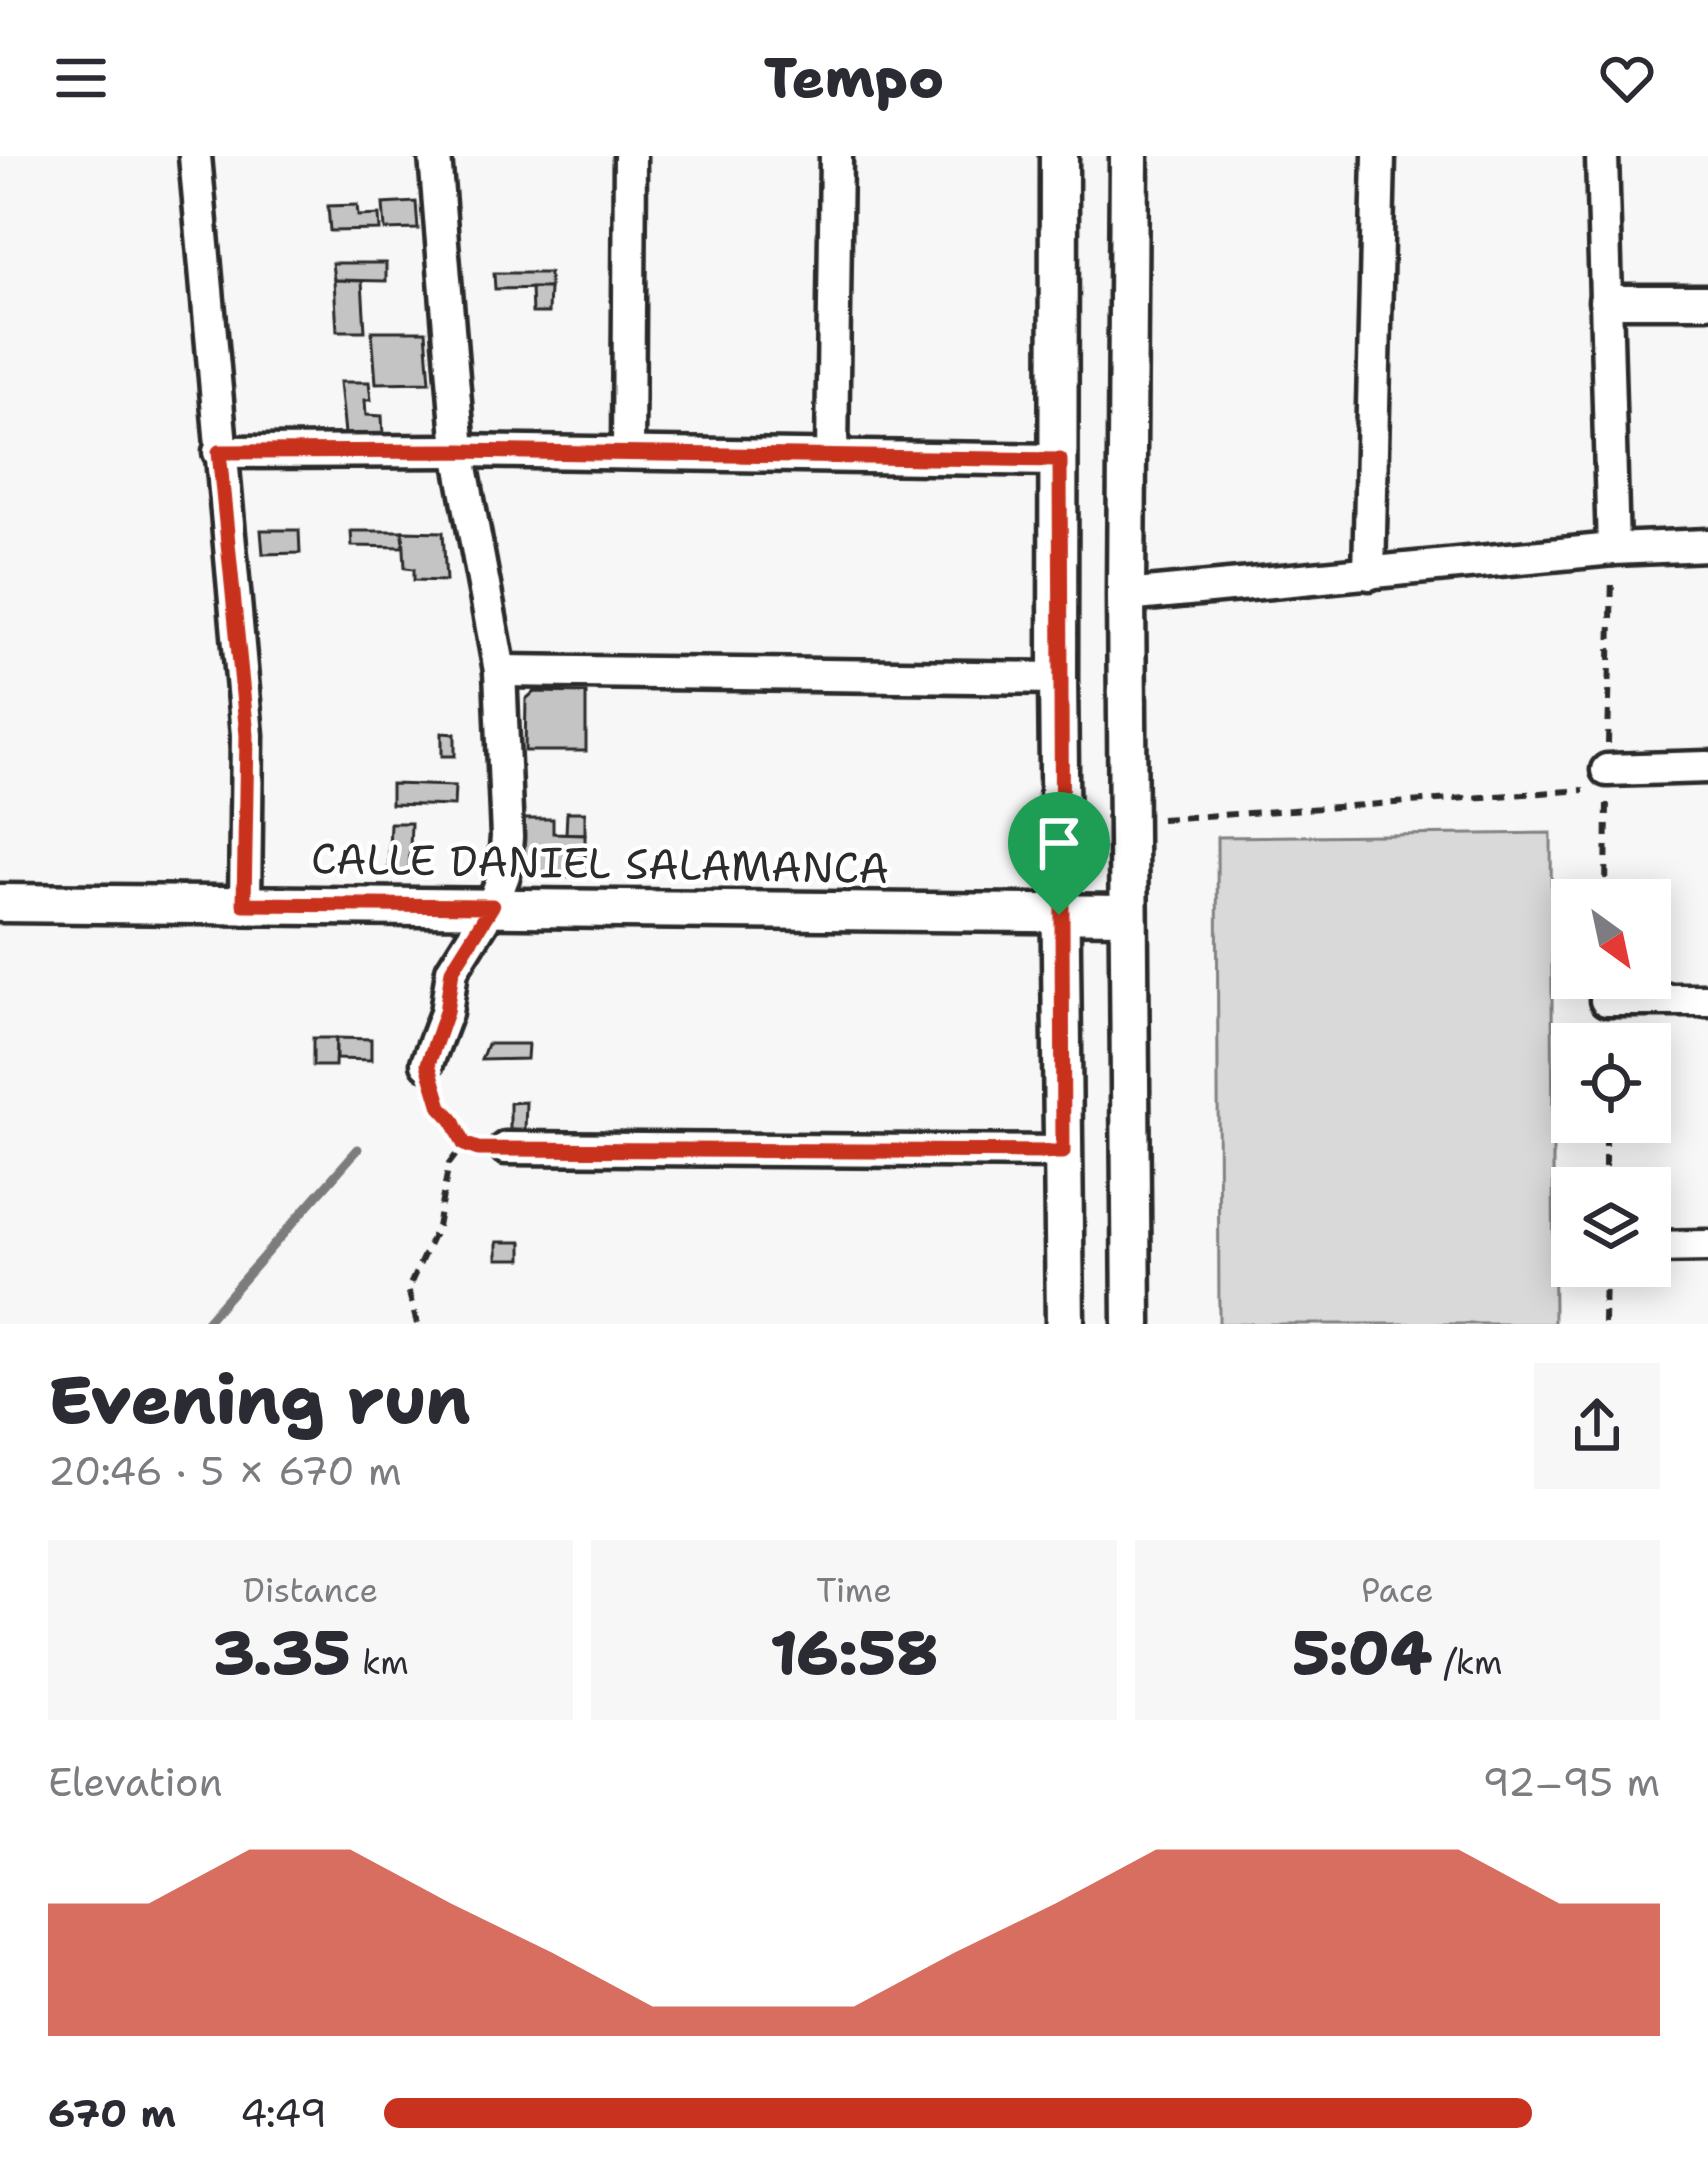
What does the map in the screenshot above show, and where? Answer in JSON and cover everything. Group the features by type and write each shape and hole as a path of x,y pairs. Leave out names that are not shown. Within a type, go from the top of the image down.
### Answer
{"street":[{"path":"195,156 247,735 244,904"},
{"path":"428,1064 446,1012 452,970 492,906 504,875 507,837 500,671 459,451 435,156"},
{"path":"628,453 630,156"},
{"path":"832,454 836,156"},
{"path":"1059,156 1059,915 1065,1324"},
{"path":"1130,156 1126,596 1132,1324"},
{"path":"1369,574 1379,156"},
{"path":"1602,156 1612,549"},
{"path":"1605,301 1708,301"},
{"path":"219,452 832,454 1060,460"},
{"path":"1126,596 1612,549 1708,545"},
{"path":"500,671 1058,678"},
{"path":"1607,779 1708,767"},
{"name":"CALLE DANIEL SALAMANCA","path":"0,903 1127,914"},
{"path":"1606,1000 1708,1000"},
{"path":"506,1148 1063,1152"},
{"path":"1671,1247 1708,1246"}],"path":[{"path":"1606,879 1612,549"},
{"path":"1127,821 1607,779"},
{"path":"428,1064 441,1107 464,1144 478,1149 506,1148"},
{"path":"417,1324 408,1289 436,1227 449,1164 464,1144"},
{"path":"1604,1324 1605,1287"}],"shaded area":[{"path":"1551,833 1554,1324 1219,1324 1217,837"}],"building":[{"path":"416,202 418,229 385,230 383,204"},
{"path":"357,205 358,216 379,215 380,230 330,231 328,206"},
{"path":"332,263 386,263 386,281 334,280"},
{"path":"494,273 549,273 549,288 495,289"},
{"path":"334,280 362,281 365,331 337,331"},
{"path":"531,288 549,288 548,313 532,313"},
{"path":"372,331 426,331 430,382 376,383"},
{"path":"340,382 369,382 371,400 365,400 366,415 382,416 383,436 345,434"},
{"path":"261,530 299,530 300,553 263,554"},
{"path":"351,531 403,531 404,547 352,546"},
{"path":"403,531 443,532 446,581 414,580 414,569 405,568"},
{"path":"534,692 586,693 586,751 525,751 526,699"},
{"path":"442,733 455,734 455,756 442,756"},
{"path":"391,784 455,786 454,806 391,804"},
{"path":"567,812 585,812 585,834 566,834"},
{"path":"523,819 553,819 553,833 585,834 585,877 532,876 523,864"},
{"path":"390,823 411,823 409,876 388,875"},
{"path":"313,1038 336,1038 335,1066 313,1066"},
{"path":"336,1038 371,1039 371,1060 336,1059"},
{"path":"487,1044 528,1044 527,1059 481,1060"},
{"path":"526,1102 525,1131 510,1130 510,1103"},
{"path":"497,1242 522,1242 522,1259 497,1259"}],"waterway":[{"path":"204,1324 358,1149"}],"route":[{"path":"219,452 832,454 1060,460 1059,915 1063,1152 478,1149 464,1144 441,1107 428,1064 446,1012 452,970 492,906 244,904 247,735 219,452"}]}
